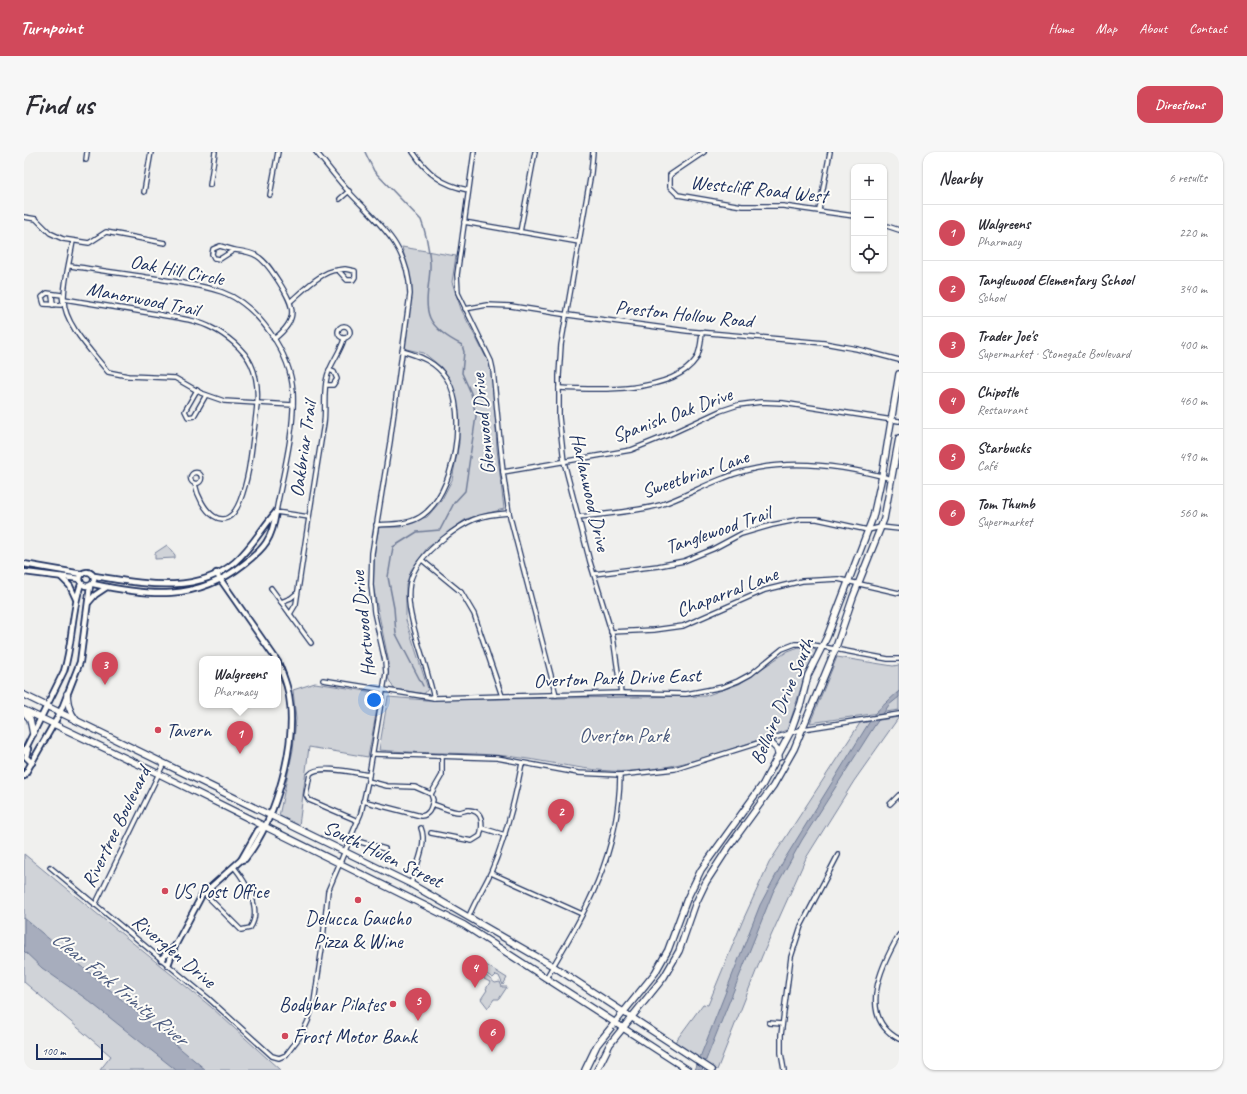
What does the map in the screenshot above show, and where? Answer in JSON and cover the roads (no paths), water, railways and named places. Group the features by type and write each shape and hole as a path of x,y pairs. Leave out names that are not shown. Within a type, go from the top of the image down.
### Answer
{"main road":[{"name":"Bellaire Drive South","path":"585,1070 597,1045 655,973 665,956 691,889 710,856 750,802 779,757 790,733 801,703 808,675 823,648 868,530 882,476 899,374"},
{"name":"Bellaire Drive South","path":"597,1070 610,1044 658,986 674,960 700,893 718,863 757,809 788,761 803,729 835,650 858,583 882,527 892,479 897,464 899,438"},
{"path":"67,694 70,713 78,721"},
{"name":"South Hulen Street","path":"24,695 269,816 411,884 469,916 553,966 712,1070"},
{"name":"South Hulen Street","path":"24,711 42,718 160,774 264,827 464,925 687,1069"},
{"path":"24,711 31,723 32,737"},
{"path":"768,740 777,749 779,757"},
{"path":"750,802 757,809"},
{"path":"691,889 700,893"},
{"path":"448,917 464,919 469,916"},
{"path":"464,925 469,922 482,924"},
{"path":"665,956 674,960"}],"street":[{"path":"86,160 87,152"},
{"path":"144,192 151,152"},
{"path":"210,185 215,152"},
{"path":"270,195 278,152"},
{"name":"Hartwood Drive","path":"279,1058 286,1054 295,1044 305,1028 310,1014 322,948 328,891 358,821 368,781 384,690 385,661 374,612 371,585 372,553 390,442 410,294 408,269 399,247 393,238 349,192 316,152"},
{"path":"413,152 432,175 443,183 468,190"},
{"name":"Glenwood Drive","path":"474,152 456,276 458,293 491,361 502,472 509,513 556,695"},
{"path":"520,232 535,152"},
{"name":"Harlanwood Drive","path":"593,152 591,173 568,315 561,345 559,417 564,462 594,574 612,632 621,693"},
{"name":"Westcliff Road West","path":"704,152 670,174 670,187 678,195 742,206 783,206 851,215"},
{"path":"819,210 830,152"},
{"path":"340,199 349,192"},
{"path":"24,217 36,219 54,235 73,241 89,243 106,232 165,243"},
{"path":"464,222 579,242"},
{"path":"887,226 899,230"},
{"path":"73,241 64,300 69,319 108,372 128,376 175,378 206,395 224,401 293,405"},
{"path":"234,250 220,259 212,256 214,249 220,246 252,253 259,257 275,276 291,301 292,311 290,323 274,339"},
{"name":"Oak Hill Circle","path":"70,266 195,285 223,292 243,304 262,322 279,346 291,377 293,405 291,428 273,530 258,553 221,580 197,590 172,594 151,594 92,585"},
{"path":"291,301 317,279 330,272 338,270 353,270 355,271 356,277 353,280 347,280 338,270"},
{"path":"44,294 52,294 53,305 44,304 41,299 44,294"},
{"name":"Manorwood Trail","path":"52,294 62,295 64,300"},
{"name":"Manorwood Trail","path":"53,305 61,305 64,300"},
{"name":"Manorwood Trail","path":"64,300 191,320 212,328 230,340 251,364 257,382 257,403 248,476 236,510 228,518 220,519 212,516 197,495 195,484"},
{"name":"Preston Hollow Road","path":"465,309 487,306 511,306 568,315 702,332 824,343 857,349 899,360"},
{"path":"559,388 607,389 646,385 671,377 682,372 696,358 700,349 702,332"},
{"name":"Oakbriar Trail","path":"290,614 296,604 325,413 326,385 329,370 341,350 344,339"},
{"path":"376,525 401,524 412,521 432,507 441,494 447,479 454,449 456,403 447,380 437,367 425,358 402,351"},
{"name":"Oakbriar Trail","path":"326,385 333,385 336,379 334,372 329,370"},
{"path":"197,390 185,411 188,417 194,416 206,395"},
{"name":"Spanish Oak Drive","path":"502,472 631,450 668,435 720,410 738,405 761,402 783,403 899,421"},
{"name":"Sweetbriar Lane","path":"578,517 627,512 659,505 725,477 771,466 807,464 882,476 892,479"},
{"name":"Oak Hill Circle","path":"94,576 164,585 186,583 216,573 234,563 249,548 276,512"},
{"name":"Oakbriar Trail","path":"276,512 309,517"},
{"path":"434,698 408,605 410,581 422,560 438,543 469,520 483,516 509,513"},
{"name":"Tanglewood Trail","path":"594,574 658,566 684,561 713,549 741,534 772,525 801,519 817,519 868,530 882,527 899,529"},
{"path":"422,560 461,592 468,602 474,614 502,696"},
{"path":"24,564 82,574 88,572 94,576 80,662 60,713 24,776"},
{"path":"24,572 80,581 85,587 92,585"},
{"path":"216,573 274,656"},
{"path":"24,752 42,718 67,660 76,600 82,574"},
{"path":"61,577 70,586 76,600"},
{"name":"Chaparral Lane","path":"612,632 654,630 683,626 778,586 808,580 848,580 899,593"},
{"path":"89,602 95,595 107,587"},
{"path":"271,588 312,643"},
{"path":"281,602 291,598 297,593"},
{"name":"Overton Park Drive East","path":"323,680 434,698 621,693 686,694 723,687 751,674 772,655 789,646 808,644 888,659 899,658"},
{"path":"168,965 175,946 204,893 234,868 241,860 258,830 264,827 269,816 283,775 289,736 290,716 288,692 281,671"},
{"path":"373,754 497,758 578,772 620,776 675,769 803,729 869,717 897,714"},
{"path":"32,737 26,757 32,763"},
{"path":"431,794 442,775 442,756"},
{"name":"Rivertree Boulevard","path":"95,904 160,774 164,763"},
{"path":"469,916 490,873 512,815 522,763"},
{"path":"358,821 309,800 306,794 310,774 318,769 325,769 369,775"},
{"path":"546,978 602,875 611,848 618,815 620,776"},
{"path":"363,801 418,816 428,814 433,800 431,794 414,787 387,786 368,781"},
{"path":"890,804 899,795"},
{"path":"431,832 469,841 478,838 482,828 481,817 474,811 467,810 458,812 432,804"},
{"path":"411,884 423,843 424,834 421,828"},
{"path":"482,828 505,835"},
{"path":"350,839 385,849"},
{"path":"784,1070 781,1053 782,1024 790,966 795,944 805,917 838,855"},
{"name":"Riverglen Drive","path":"50,867 161,959 272,1056 279,1058"},
{"path":"204,893 241,930 250,928 254,922 255,911 244,880 234,868"},
{"path":"490,873 582,914"},
{"path":"899,936 878,978 875,998 881,1021 893,1036 899,1039"},
{"path":"161,959 175,946"},
{"path":"769,1023 782,1024"}],"water":[{"path":"899,691 899,697 889,705 875,725 802,840 773,892 702,1070 695,1070 760,905 784,860 875,713"},
{"path":"24,918 206,1070 176,1070 85,998 42,968 24,951"}],"waterway":[{"path":"365,152 374,171 421,220 427,241 430,263 427,298 428,312 433,323 440,331 462,345 464,352 462,373 471,393 476,416 465,491 454,503 440,530 417,532 393,547 388,577 394,608 396,634 423,686"}],"place":[{"name":"Trader Joe's","path":"105,685"},
{"name":"Tavern","path":"158,730"},
{"name":"Walgreens","path":"240,754"},
{"name":"Tanglewood Elementary School","path":"561,832"},
{"name":"US Post Office","path":"165,891"},
{"name":"Delucca Gaucho Pizza & Wine","path":"358,900"},
{"name":"Chipotle","path":"475,988"},
{"name":"Bodybar Pilates","path":"393,1004"},
{"name":"Starbucks","path":"418,1021"},
{"name":"Frost Motor Bank","path":"285,1036"},
{"name":"Tom Thumb","path":"492,1052"}],"park label":[{"name":"Overton Park","path":"624,735"}],"water label":[{"name":"Clear Fork Trinity River","path":"120,988"}]}
